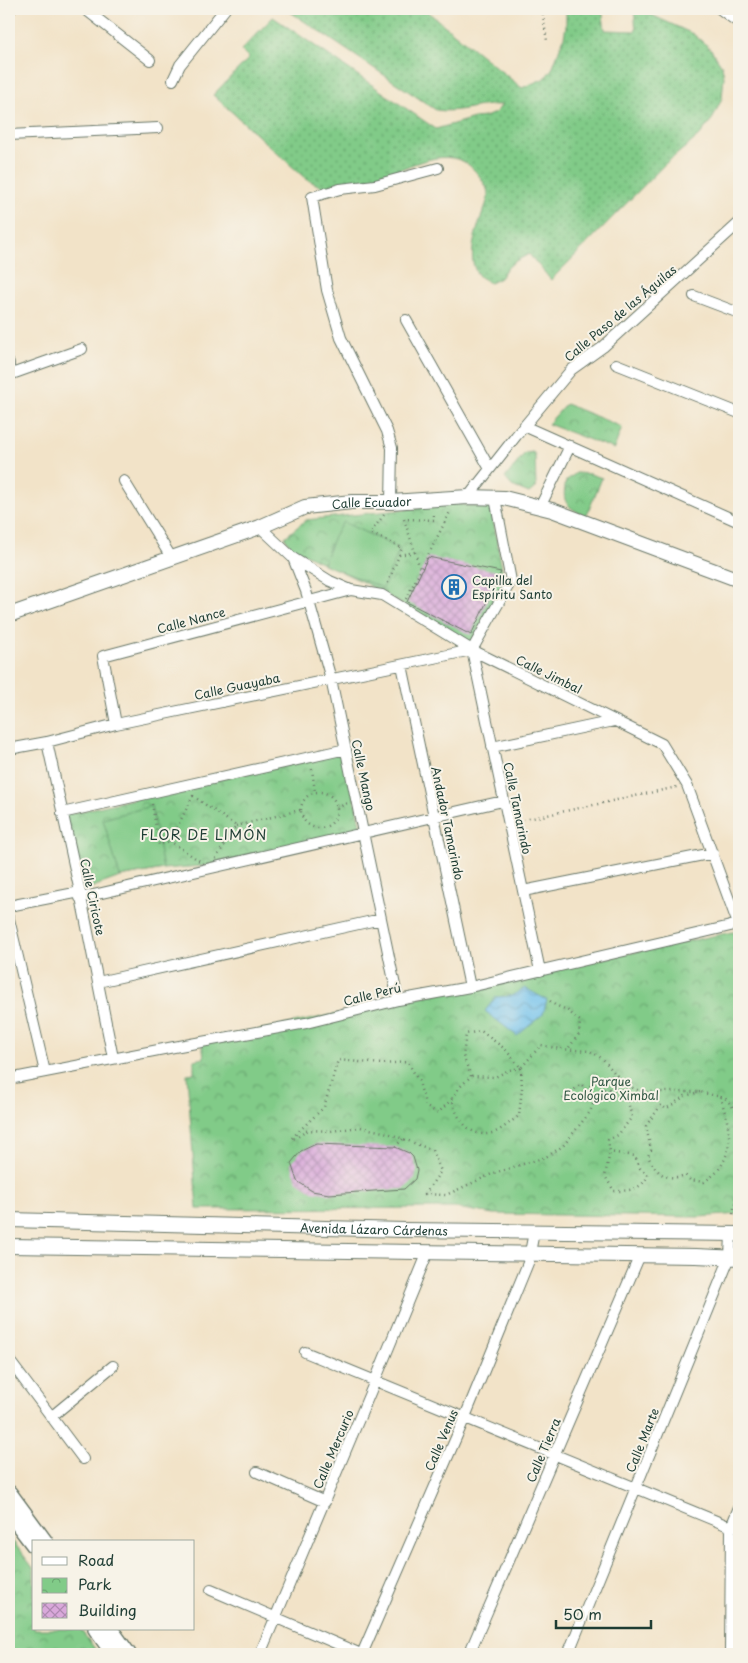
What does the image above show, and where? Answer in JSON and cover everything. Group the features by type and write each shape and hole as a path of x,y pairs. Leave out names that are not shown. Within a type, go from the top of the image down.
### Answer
{"main road":[{"name":"Calle Ecuador","path":"9,615 260,526 305,507 352,502 459,501 504,498 552,510 739,580"},
{"name":"Avenida Lázaro Cárdenas","path":"9,1220 404,1230 735,1234"},
{"path":"404,1230 404,1252"},
{"name":"Avenida Lázaro Cárdenas","path":"9,1246 734,1258"},
{"path":"9,1493 44,1540"},
{"path":"9,1512 32,1542"},
{"path":"97,1630 114,1654"},
{"path":"111,1630 128,1654"}],"street":[{"path":"85,9 150,60"},
{"path":"173,80 180,65 225,9"},
{"path":"720,9 739,23"},
{"path":"9,135 158,128"},
{"path":"390,502 392,448 387,431 341,338 327,290 312,197 340,189 375,185 438,168"},
{"name":"Calle Paso de las Águilas","path":"459,501 490,469 571,370 603,347 739,223"},
{"path":"694,296 739,313"},
{"path":"406,320 490,469"},
{"path":"9,363 9,376 82,349"},
{"path":"616,364 739,413"},
{"path":"524,426 739,522"},
{"path":"540,507 570,446"},
{"path":"124,481 172,557"},
{"path":"472,650 511,581 495,498"},
{"name":"Calle Jimbal","path":"260,526 293,558 330,581 351,590 382,595 472,650 662,744 686,785 739,923"},
{"name":"Calle Mango","path":"293,558 309,601 331,679 398,1000"},
{"name":"Calle Nance","path":"116,724 103,656 351,590"},
{"name":"Calle Guayaba","path":"9,749 47,742 116,724 472,650"},
{"name":"Calle Tamarindo","path":"472,650 540,971"},
{"name":"Andador Tamarindo","path":"402,665 470,987"},
{"path":"492,747 614,720"},
{"name":"Calle Ciricote","path":"47,742 98,982 112,1058"},
{"path":"62,813 346,749"},
{"path":"9,906 80,895 210,868 503,801"},
{"path":"523,892 713,853"},
{"path":"9,919 45,1072"},
{"path":"98,982 382,919"},
{"name":"Calle Perú","path":"9,1079 112,1058 306,1023 398,1000 470,987 540,971 739,923"},
{"name":"Calle Venus","path":"361,1654 465,1417 528,1262 534,1232"},
{"name":"Calle Marte","path":"568,1654 734,1258 735,1234"},
{"name":"Calle Mercurio","path":"260,1654 428,1252"},
{"name":"Calle Tierra","path":"469,1654 640,1255"},
{"path":"305,1352 636,1488 735,1526"},
{"path":"9,1360 83,1460"},
{"path":"51,1417 113,1366"},
{"path":"257,1472 325,1502"},
{"path":"730,1654 735,1526 739,1507"},
{"path":"211,1590 361,1654"}],"path":[{"path":"542,9 547,41"},
{"path":"442,508 459,501"},
{"path":"402,606 459,501"},
{"path":"382,595 402,548 370,533 389,508 390,502"},
{"path":"420,570 404,519 434,520 434,508"},
{"path":"399,555 415,552"},
{"path":"310,757 315,792"},
{"path":"508,824 686,785"},
{"path":"315,792 321,792 332,797 337,808 334,820 325,828 313,828 304,821 300,810 304,798 315,792"},
{"path":"151,793 159,845 170,841 193,796 236,826"},
{"path":"170,841 210,868 236,826 300,810"},
{"path":"550,1001 567,1010 580,1021 579,1034 567,1050"},
{"path":"452,1098 455,1111 464,1125 474,1133 494,1133 520,1116 521,1068 505,1049 480,1031 466,1034 463,1056 471,1076"},
{"path":"631,1087 616,1090 605,1089 596,1096 590,1112 562,1146 546,1157 494,1173 446,1194 425,1194 441,1171 432,1150 388,1133 360,1127 331,1131 308,1130 291,1139 324,1107 338,1060 382,1064 408,1062 420,1082 426,1107 438,1113 471,1076 495,1077 509,1070 521,1068 541,1045 567,1050 590,1051 603,1059 617,1076 631,1087 642,1092 700,1092 720,1096 725,1098 739,1114"},
{"path":"563,1099 581,1084 586,1089 604,1076 617,1076"},
{"path":"610,1152 635,1156 640,1168 648,1175 645,1183 631,1191 614,1191 605,1176 610,1152 608,1140 618,1135 632,1117 626,1095 616,1090"},
{"path":"700,1092 685,1096 666,1109 661,1105 646,1126 651,1150 648,1156 654,1169 664,1176 675,1179 686,1174 690,1180 704,1182 719,1170 728,1151 729,1138 729,1126 720,1096"},
{"path":"395,1147 403,1139"},
{"path":"732,1214 739,1181"}],"green space":[{"path":"286,9 424,9 522,88 545,78 552,69 564,37 566,9 602,9 605,30 636,31 634,9 643,11 693,34 710,48 722,66 724,77 722,98 713,118 699,136 665,164 551,280 529,254 514,262 500,278 490,283 480,277 473,263 472,255 488,192 479,176 464,162 453,158 428,160 375,179 324,188 306,179 213,95 249,58 241,50 273,17 436,129 474,118 485,117 495,113 502,105 452,111 436,110"},
{"path":"566,404 622,427 614,449 548,424"},
{"path":"533,452 535,455 536,487 529,493 512,486 505,478 525,453"},
{"path":"576,473 590,474 602,478 586,517 570,507 565,500 566,481"},
{"path":"455,504 491,508 504,580 470,646 363,582 290,547 285,537 306,520"},
{"path":"343,522 400,549 383,588 323,564 334,536"},
{"path":"345,750 361,830 215,865 163,869 120,877 82,891 64,815"},
{"path":"151,806 163,869 120,877 103,819"},
{"name":"Parque Ecológico Ximbal","path":"732,932 739,933 739,1214 699,1217 493,1214 456,1208 197,1209 187,1074 194,1073 194,1060 204,1058 202,1042"},
{"path":"9,1536 32,1566 32,1630 81,1630 99,1654 9,1654"}],"water":[{"path":"525,988 547,1000 543,1014 517,1036 485,1011 496,997 511,996"}],"building":[{"name":"Capilla del Espíritu Santo","path":"428,557 501,572 471,635 407,602"},
{"path":"316,1144 395,1147 409,1153 413,1157 417,1170 415,1179 404,1189 329,1194 312,1191 297,1181 291,1163 301,1151"}],"place":[{"name":"Capilla del Espíritu Santo","path":"454,587"}],"district":[{"name":"FLOR DE LIMÓN","path":"204,834"}]}
